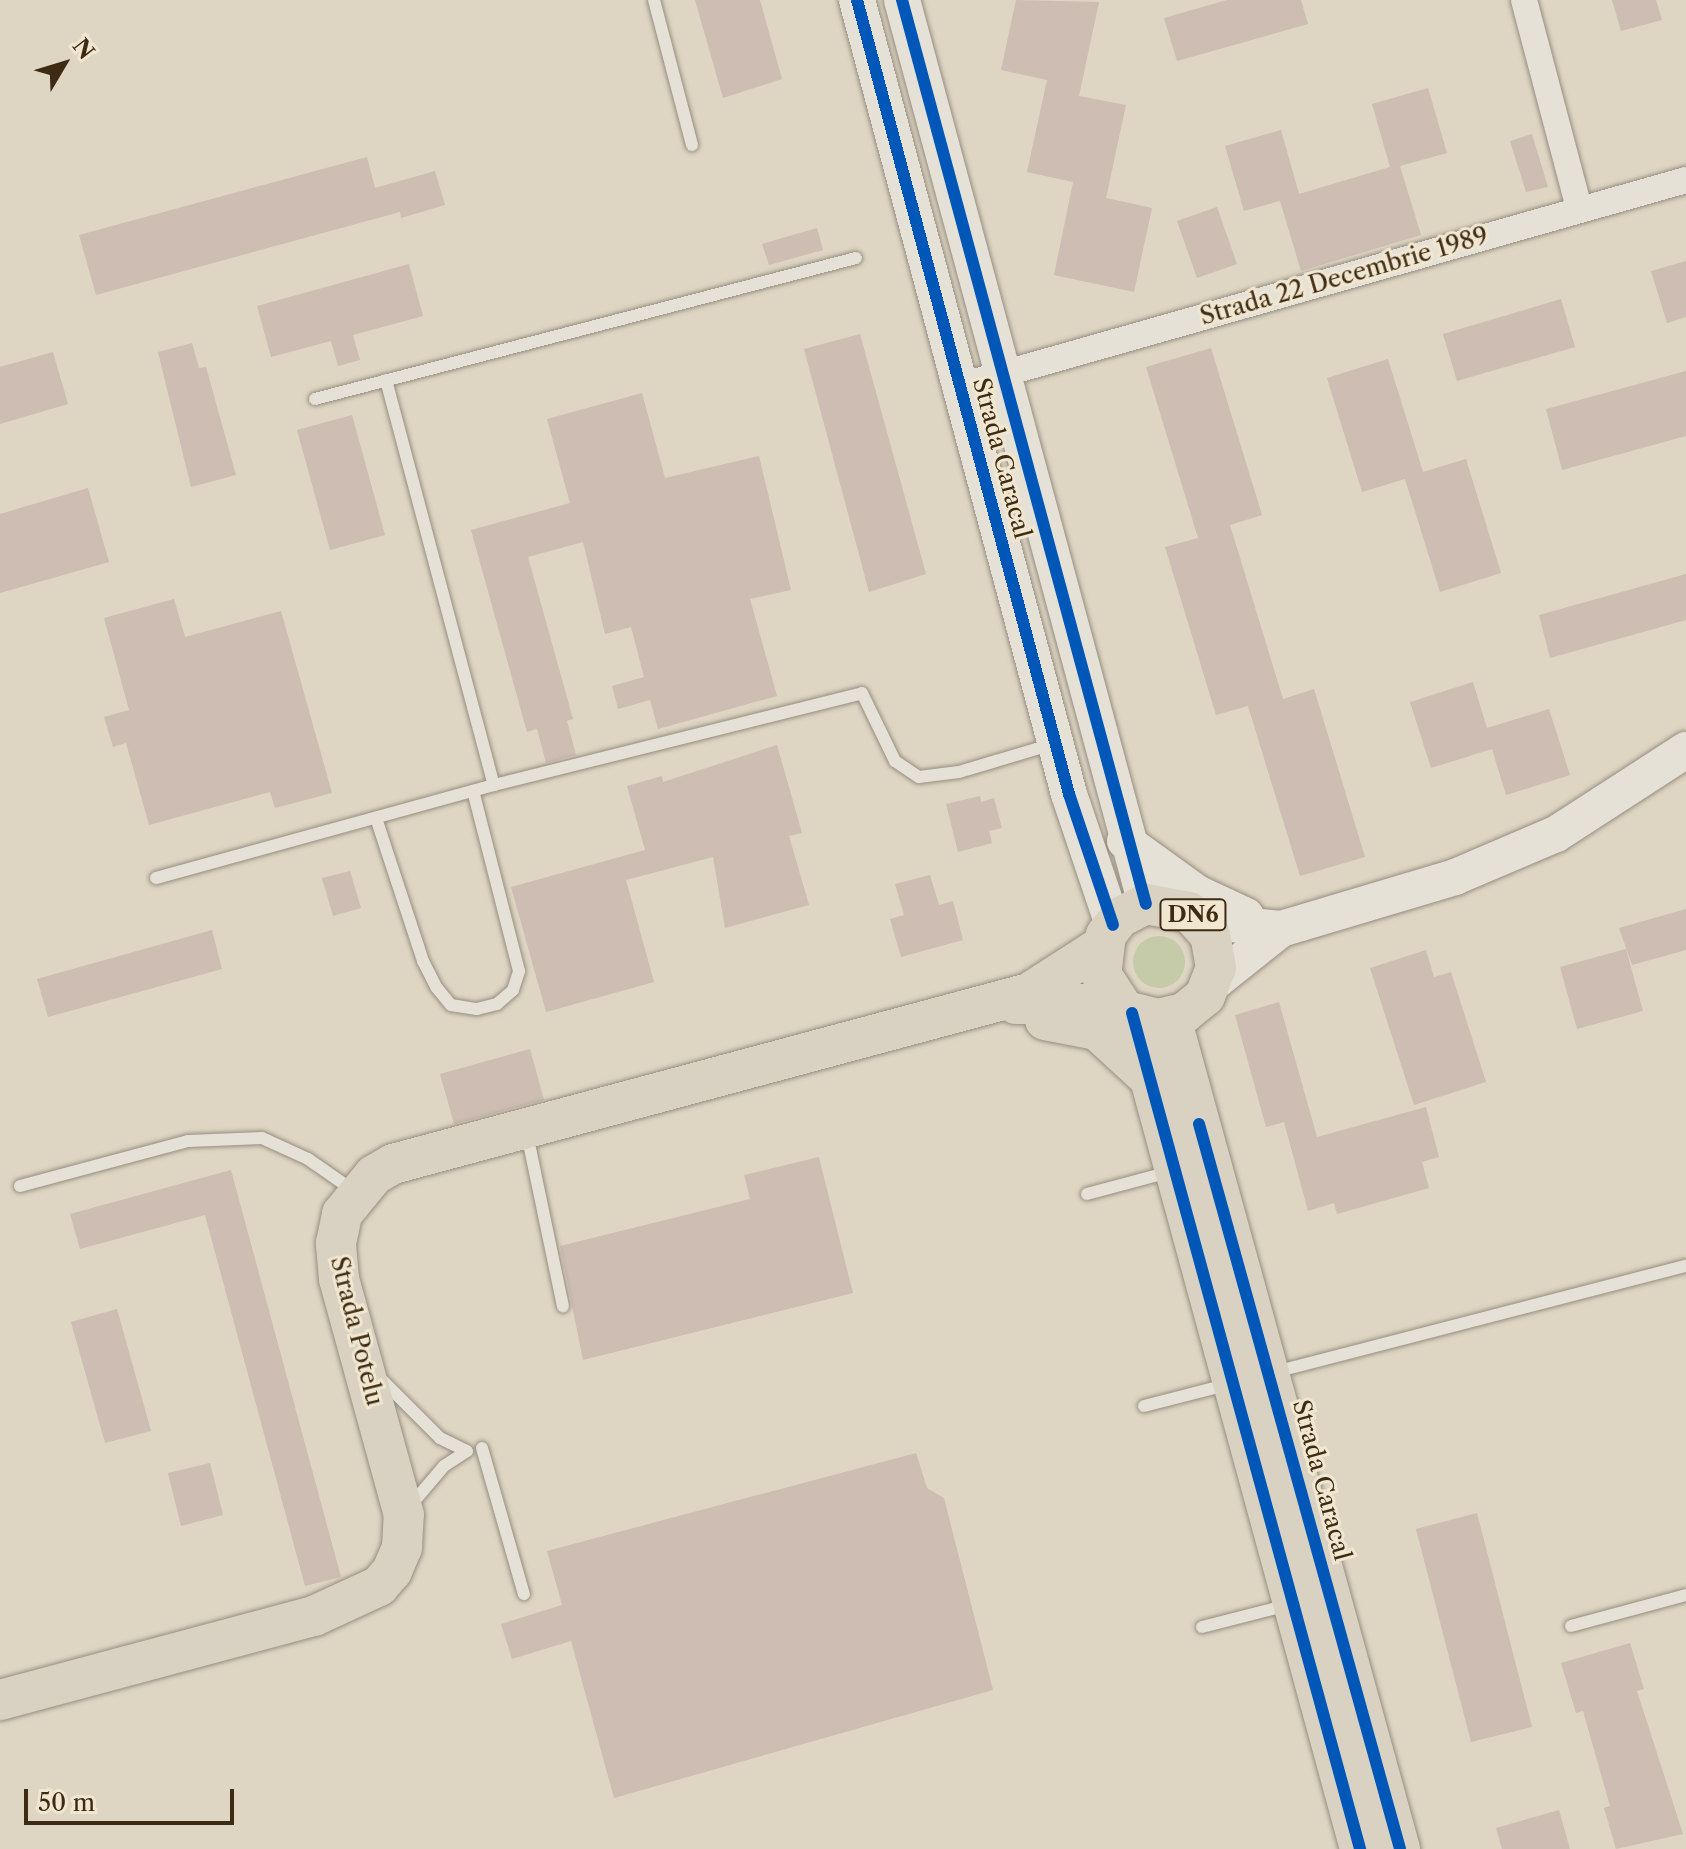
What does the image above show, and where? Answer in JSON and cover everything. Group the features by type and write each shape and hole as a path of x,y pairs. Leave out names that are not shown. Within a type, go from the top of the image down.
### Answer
{"main road":[{"name":"Strada Caracal","path":"857,0 1056,743 1121,925"},
{"name":"Strada Caracal","path":"902,0 1125,841 1121,925"},
{"path":"1200,921 1281,929 1392,899 1556,834 1686,750"},
{"path":"1125,841 1213,902 1281,929"},
{"name":"DN6","path":"1142,1013 1101,974 1121,925 1175,906 1200,921 1215,951 1212,984"},
{"name":"Strada Potelu","path":"0,1700 347,1603 379,1586 392,1571 402,1548 404,1515 339,1279 336,1243 342,1214 356,1193 393,1164 979,1007 1063,976 1121,925"},
{"path":"1142,1013 1196,1006 1212,984 1281,929"},
{"name":"Strada Potelu","path":"979,1007 1078,1002 1142,1013"},
{"path":"979,1007 1086,1025 1111,1041 1150,1080"},
{"name":"Strada Caracal","path":"1142,1013 1150,1080 1175,1171 1251,1378 1295,1604 1360,1849"},
{"name":"Strada Caracal","path":"1142,1013 1251,1378 1400,1849"}],"street":[{"path":"1524,0 1579,208"},
{"name":"Strada 22 Decembrie 1989","path":"960,386 1686,180"}],"lane":[{"path":"654,0 692,145"},
{"path":"315,399 856,258"},
{"path":"386,380 494,785"},
{"path":"156,878 494,785 862,693 895,761 919,777 959,772 1056,743"},
{"path":"376,818 423,961 451,1005 477,1009 497,1004 513,990 519,971 473,791"},
{"path":"526,1129 563,1306"},
{"path":"20,1186 188,1141 262,1138 308,1159 356,1193"},
{"path":"1087,1194 1175,1171"},
{"path":"1144,1406 1686,1266"},
{"path":"355,1338 396,1399 440,1438 467,1451 444,1466 404,1515"},
{"path":"482,1448 524,1594"},
{"path":"1571,1626 1686,1595"},
{"path":"1202,1627 1295,1604"}],"green space":[{"path":"1159,936 1177,944 1185,962 1177,980 1159,988 1141,980 1133,962 1141,944"}],"building":[{"path":"695,0 760,0 782,79 723,98"},
{"path":"1016,0 1099,2 1079,96 1126,105 1106,198 1152,208 1134,292 1054,275 1073,182 1027,172 1047,80 1001,70"},
{"path":"1227,0 1301,0 1308,24 1177,61 1164,18"},
{"path":"1612,0 1656,0 1662,20 1621,31"},
{"path":"1428,88 1447,153 1400,166 1421,235 1301,271 1280,201 1244,211 1225,146 1281,130 1299,194 1390,167 1372,104"},
{"path":"1532,134 1548,187 1526,192 1510,141"},
{"path":"367,157 375,188 435,171 445,205 401,218 400,212 96,295 79,235"},
{"path":"1217,207 1237,264 1197,278 1177,221"},
{"path":"817,228 823,250 769,265 762,244"},
{"path":"1686,261 1686,317 1667,323 1651,271"},
{"path":"409,264 423,316 353,335 360,360 338,366 331,341 271,357 257,306"},
{"path":"1561,299 1575,347 1457,381 1443,334"},
{"path":"860,334 926,574 869,592 804,349"},
{"path":"192,343 199,368 206,367 236,475 191,487 158,352"},
{"path":"1211,348 1262,515 1230,525 1283,699 1314,689 1365,857 1300,876 1248,706 1216,715 1165,547 1198,538 1146,367"},
{"path":"53,352 68,404 0,424 0,367"},
{"path":"1388,359 1423,472 1466,459 1501,573 1440,592 1405,479 1362,492 1327,378"},
{"path":"1686,371 1686,436 1562,470 1546,409"},
{"path":"642,393 665,478 759,456 791,590 750,599 777,696 658,729 650,700 618,709 612,686 644,677 631,627 605,634 583,542 528,557 573,719 567,721 576,755 546,763 537,729 527,732 471,530 570,503 547,419"},
{"path":"352,415 385,535 330,550 297,430"},
{"path":"88,488 109,562 0,593 0,514"},
{"path":"1686,574 1686,620 1550,658 1539,615"},
{"path":"174,599 185,637 281,611 332,793 275,808 270,792 149,825 126,743 113,747 104,717 129,710 104,618"},
{"path":"1473,682 1487,728 1549,709 1570,775 1506,795 1492,749 1431,768 1410,702"},
{"path":"777,745 802,833 789,836 809,905 725,928 713,857 626,880 654,982 546,1012 511,887 645,850 627,786 662,776 663,782"},
{"path":"980,796 981,802 994,798 1002,828 989,831 992,843 958,852 946,804"},
{"path":"350,871 361,908 333,916 322,878"},
{"path":"930,875 939,905 953,901 963,940 901,957 890,919 904,915 895,884"},
{"path":"1686,909 1686,950 1632,965 1619,928"},
{"path":"212,930 222,969 48,1017 37,979"},
{"path":"1626,949 1643,1011 1577,1029 1560,967"},
{"path":"1426,950 1434,977 1451,972 1486,1082 1414,1105 1370,968"},
{"path":"1279,1002 1317,1137 1426,1107 1439,1157 1422,1162 1429,1188 1337,1214 1334,1203 1308,1211 1284,1122 1266,1127 1235,1015"},
{"path":"530,1049 544,1100 454,1124 440,1074"},
{"path":"819,1157 853,1293 583,1360 560,1246 750,1199 744,1175"},
{"path":"231,1170 341,1577 305,1586 205,1215 80,1249 70,1214"},
{"path":"117,1309 151,1431 105,1443 71,1322"},
{"path":"916,1453 927,1488 944,1498 993,1690 614,1798 571,1641 512,1659 501,1624 562,1605 547,1551"},
{"path":"210,1463 223,1515 181,1526 168,1473"},
{"path":"1477,1513 1532,1727 1471,1742 1416,1529"},
{"path":"1630,1643 1644,1689 1637,1691 1683,1834 1616,1849 1604,1808 1610,1806 1583,1711 1576,1713 1561,1663"},
{"path":"1559,1810 1570,1849 1502,1849 1496,1828"}],"cycle path":[{"path":"857,0 1069,794 1113,925"},
{"path":"902,0 1146,904"},
{"path":"1132,1013 1360,1849"},
{"path":"1199,1124 1400,1849"}]}
